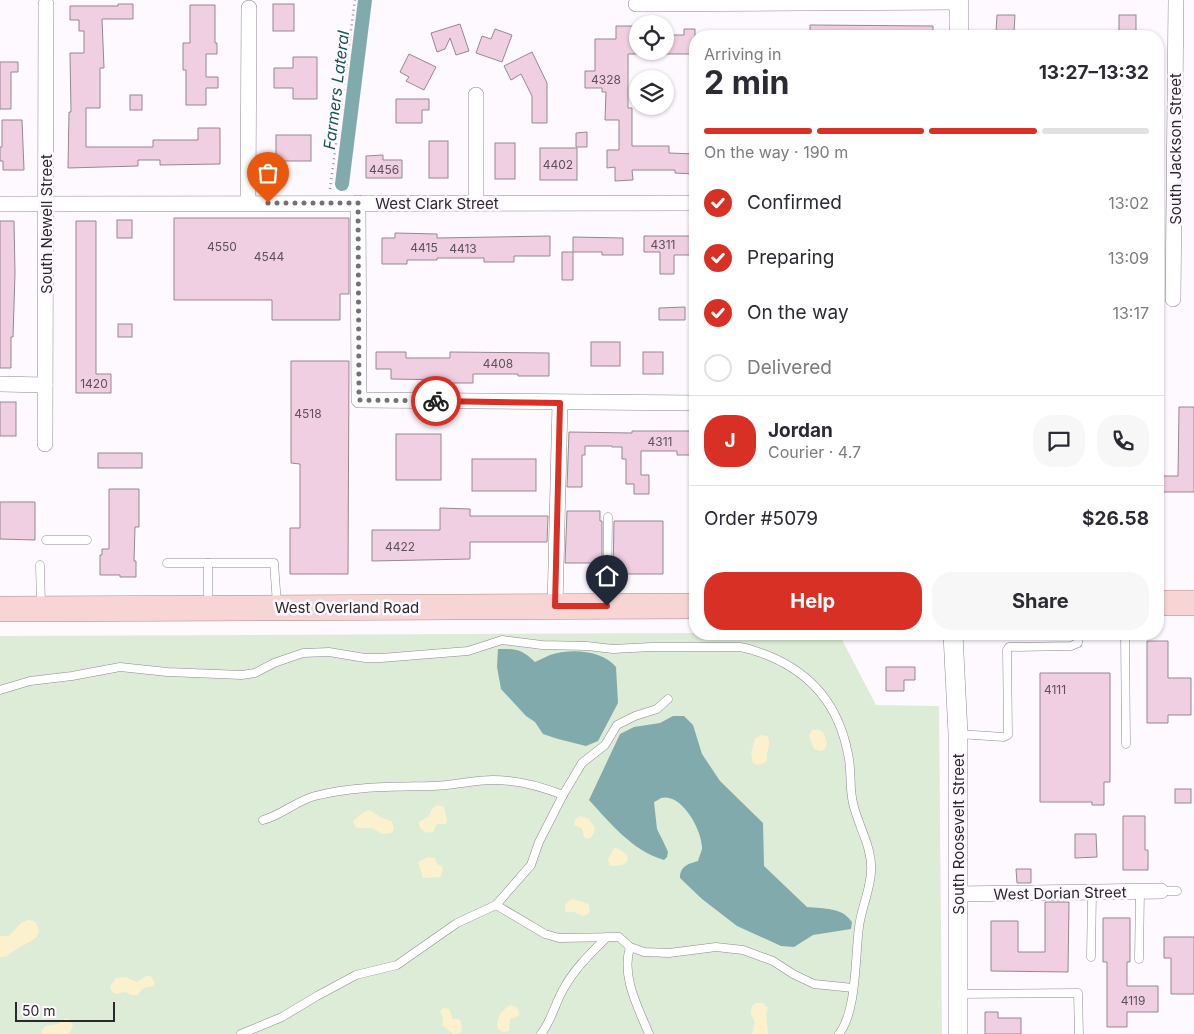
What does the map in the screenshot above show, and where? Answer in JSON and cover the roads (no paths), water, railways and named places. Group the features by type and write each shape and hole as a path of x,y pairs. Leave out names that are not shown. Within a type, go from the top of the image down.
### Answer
{"main road":[{"path":"1164,603 1194,603"},
{"name":"West Overland Road","path":"0,609 689,606"}],"street":[{"name":"South Jackson Street","path":"1173,299 1176,0"},
{"path":"636,4 959,1 959,30"},
{"name":"South Newell Street","path":"45,444 46,4"},
{"path":"248,203 249,8"},
{"path":"476,95 476,203"},
{"path":"358,203 359,400 689,403"},
{"name":"West Clark Street","path":"0,204 689,203"},
{"path":"0,384 45,384"},
{"path":"555,606 560,403"},
{"name":"South Roosevelt Street","path":"953,640 958,734 958,1034"},
{"name":"West Dorian Street","path":"959,894 1161,891"}],"lane":[{"path":"607,606 608,517"},
{"path":"46,540 87,540"},
{"path":"167,563 274,564 277,607"},
{"path":"208,563 208,608"},
{"path":"40,565 41,609"},
{"path":"0,690 30,681 72,676 120,667 167,672 242,676 303,653 329,652 365,658 381,658 468,651 502,640 542,645 588,646 613,649 651,647 740,647 751,649 796,669 822,694 842,729 849,758 852,797 868,847 872,871 859,927 848,1018 839,1034"},
{"path":"958,734 1008,736 1007,650 1009,647 1071,646 1078,643 1078,640"},
{"path":"1125,640 1126,744"},
{"path":"241,1034 282,1017 356,975 397,964 457,923 496,905 531,866 539,842 563,794 582,763 605,746 617,725 635,716 658,709 668,699"},
{"path":"264,820 274,817 314,796 369,788 434,786 492,780 516,781 563,794"},
{"path":"1139,959 1140,891"},
{"path":"1161,891 1177,891"},
{"path":"1091,956 1092,892"},
{"path":"496,905 545,934 559,938 619,937 630,947 657,954 716,947 743,950 773,961 793,974 814,984 853,988"},
{"path":"541,1034 573,973 585,958 607,937"},
{"path":"630,947 627,956 627,975 649,1034"},
{"path":"958,994 1078,993 1079,1034"}],"water":[{"path":"498,649 518,651 526,654 535,662 550,655 576,651 594,654 610,661 616,667 618,703 598,741 586,746 543,734 535,722 526,716 501,689 497,667"},
{"path":"673,716 684,716 693,725 702,754 720,781 763,823 764,866 807,907 838,911 852,922 851,929 813,935 794,947 781,946 737,926 702,899 680,878 683,868 698,861 702,849 695,824 690,815 676,801 669,798 661,798 654,802 657,829 668,852 664,860 642,850 623,836 589,800 620,734 634,727 660,723"}],"waterway":[{"name":"Farmers Lateral","path":"342,184 365,0"}]}
